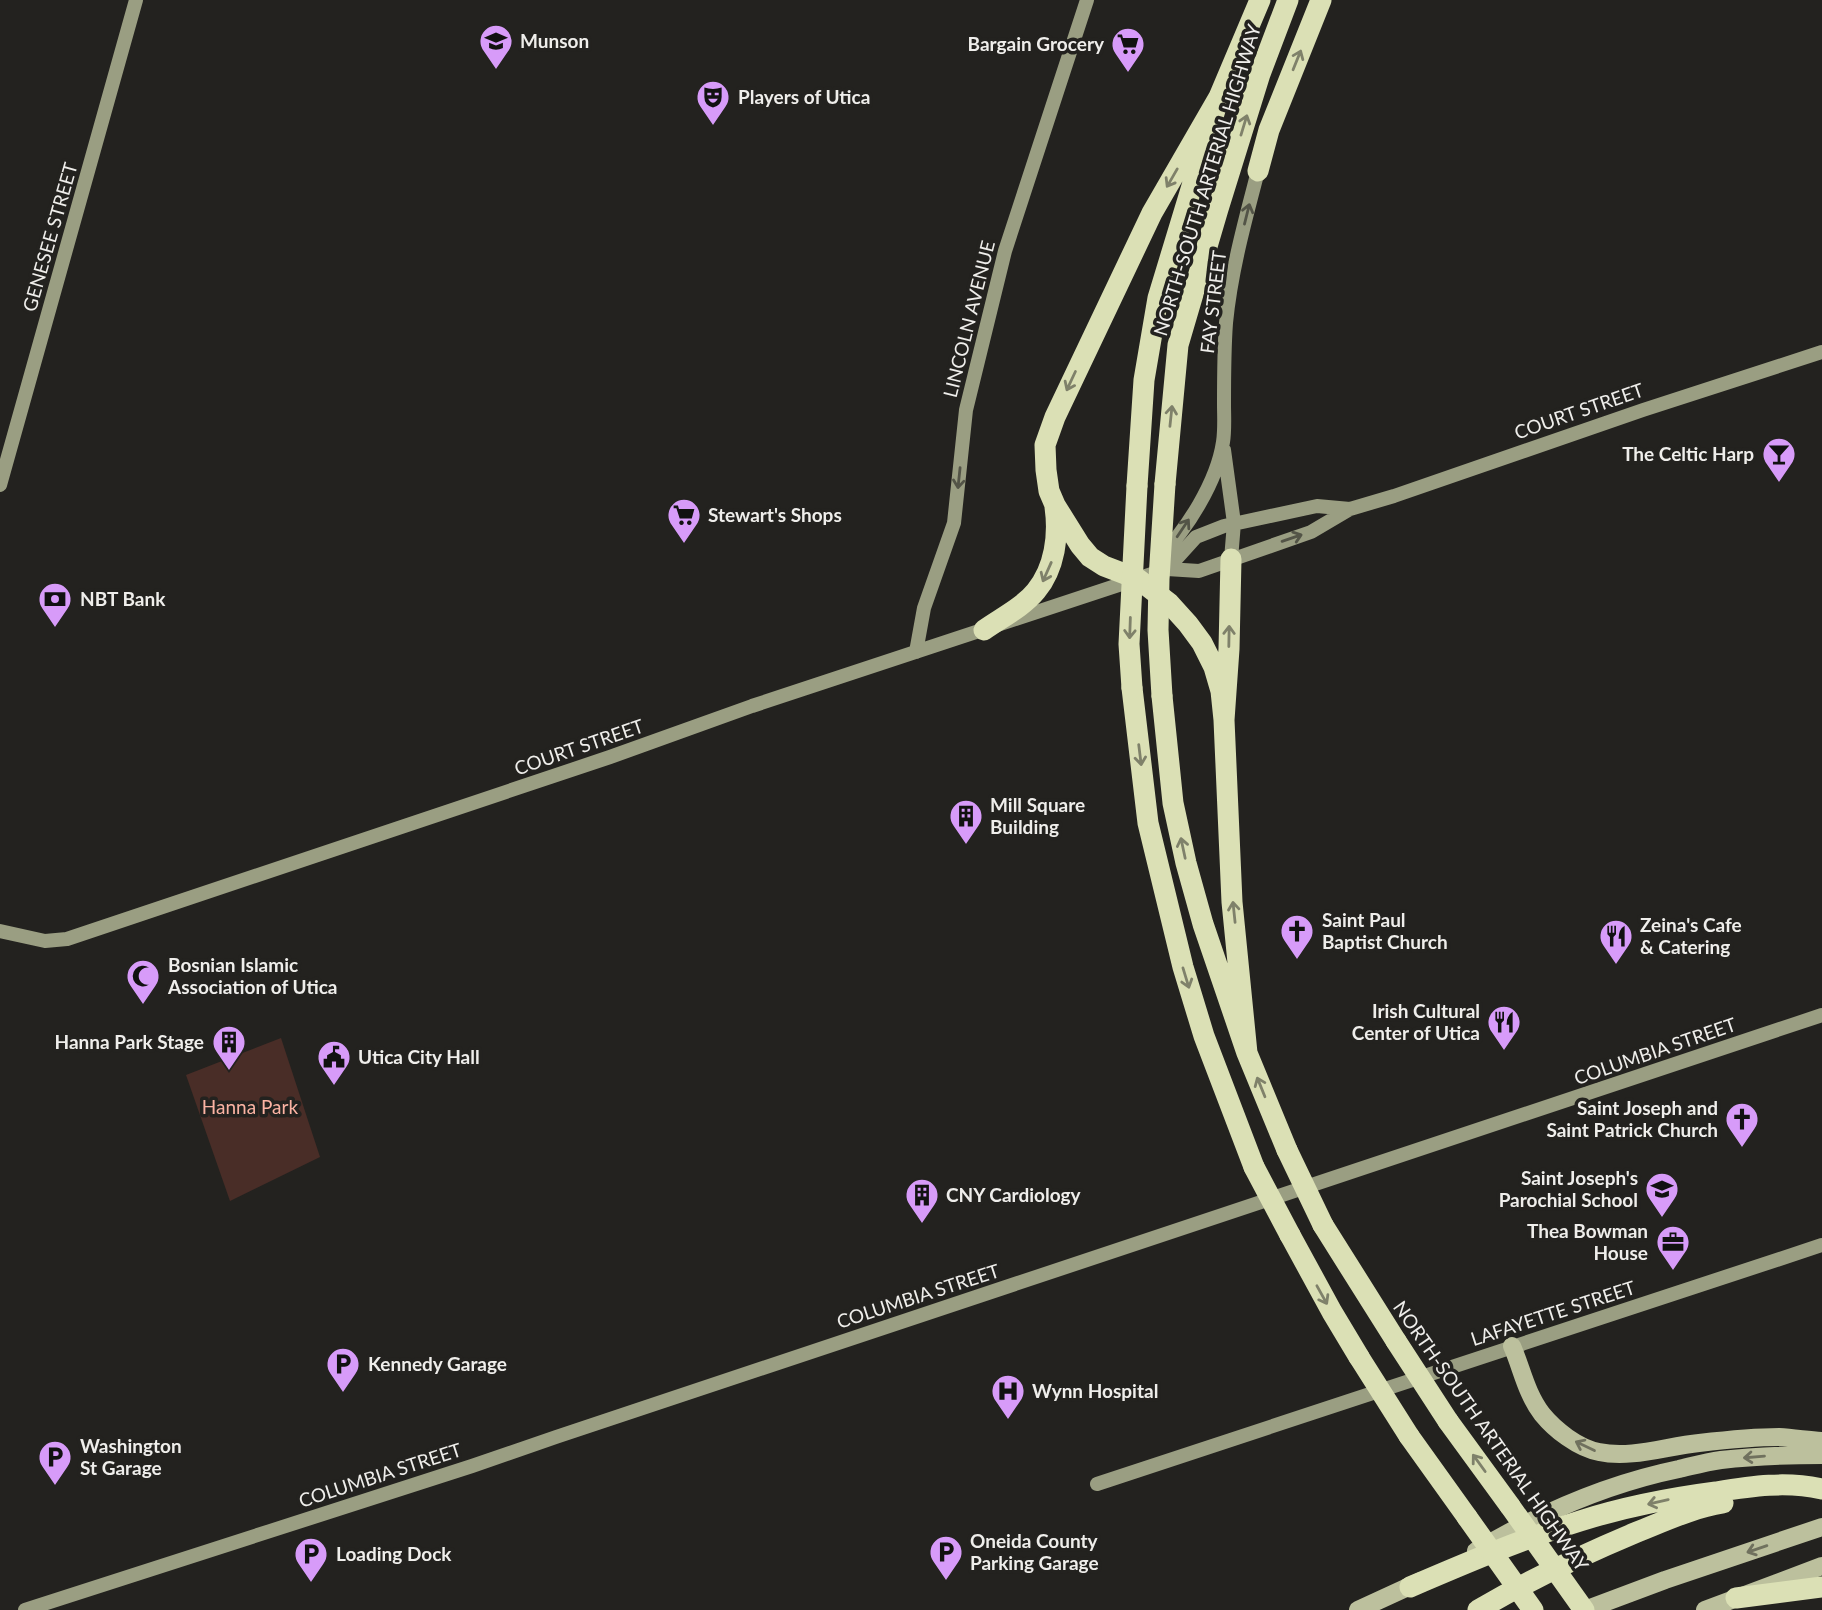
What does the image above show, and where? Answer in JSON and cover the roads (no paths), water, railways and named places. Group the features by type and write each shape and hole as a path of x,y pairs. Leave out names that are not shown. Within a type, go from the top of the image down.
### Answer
{"highway":[{"name":"NORTH-SOUTH ARTERIAL HIGHWAY","path":"1260,0 1219,97 1158,298 1144,380 1129,644 1148,823 1183,967 1204,1036 1254,1167 1359,1357 1409,1436 1534,1610"},
{"name":"NORTH-SOUTH ARTERIAL HIGHWAY","path":"1288,0 1260,74 1178,345 1164,484 1158,630 1161,696 1173,803 1203,924 1247,1053 1287,1150 1323,1225 1448,1420 1584,1610"},
{"path":"1258,171 1269,130 1321,0"},
{"path":"1219,97 1152,213 1055,417 1045,445 1049,491 1080,545 1090,557 1104,566 1138,579 1169,603 1202,643 1214,667 1221,691 1224,720 1233,902 1247,1053"},
{"path":"984,630 1022,604 1044,580 1052,558 1058,527 1055,505"},
{"path":"1224,720 1231,559"},
{"path":"1410,1587 1513,1544 1581,1520 1620,1510 1678,1497 1755,1486 1785,1484 1822,1491"},
{"path":"1478,1610 1586,1553 1679,1514 1710,1505 1771,1495 1822,1491"},
{"path":"1736,1598 1822,1587"}],"main road":[{"path":"1512,1346 1527,1389 1542,1414 1582,1447 1597,1452 1617,1455 1698,1443 1778,1437 1822,1441"},
{"path":"1358,1610 1410,1587 1510,1531 1587,1495 1647,1475 1718,1460 1774,1455 1822,1455"},
{"path":"1584,1610 1822,1527"},
{"path":"1705,1610 1822,1566"}],"street":[{"name":"GENESEE STREET","path":"0,485 136,0"},
{"name":"LINCOLN AVENUE","path":"916,653 924,608 954,523 966,410 1005,251 1087,0"},
{"name":"FAY STREET","path":"1231,559 1234,523 1223,441 1226,323 1233,271 1258,171"},
{"name":"COURT STREET","path":"0,931 45,941 67,939 580,767 764,702 1167,569 1199,571 1311,532 1350,509 1822,352"},
{"name":"FAY STREET","path":"1138,579 1169,548 1202,498 1214,473 1223,441"},
{"name":"COURT STREET","path":"1167,569 1196,537 1234,523 1317,506 1350,509"},
{"name":"COLUMBIA STREET","path":"25,1610 472,1466 1822,1015"},
{"name":"LAFAYETTE STREET","path":"1097,1484 1822,1245"}],"place":[{"name":"Munson","path":"496,71"},
{"name":"Bargain Grocery","path":"1128,74"},
{"name":"Players of Utica","path":"713,127"},
{"name":"The Celtic Harp","path":"1779,484"},
{"name":"Stewart's Shops","path":"684,545"},
{"name":"NBT Bank","path":"55,629"},
{"name":"Mill Square Building","path":"966,846"},
{"name":"Saint Paul Baptist Church","path":"1297,961"},
{"name":"Zeina's Cafe & Catering","path":"1616,966"},
{"name":"Bosnian Islamic Association of Utica","path":"143,1006"},
{"name":"Irish Cultural Center of Utica","path":"1504,1052"},
{"name":"Hanna Park Stage","path":"229,1072"},
{"name":"Utica City Hall","path":"334,1087"},
{"name":"Saint Joseph and Saint Patrick Church","path":"1742,1149"},
{"name":"Saint Joseph's Parochial School","path":"1662,1219"},
{"name":"CNY Cardiology","path":"922,1225"},
{"name":"Thea Bowman House","path":"1673,1272"},
{"name":"Kennedy Garage","path":"343,1394"},
{"name":"Wynn Hospital","path":"1008,1421"},
{"name":"Washington St Garage","path":"55,1487"},
{"name":"Oneida County Parking Garage","path":"946,1582"},
{"name":"Loading Dock","path":"311,1584"}],"park label":[{"name":"Hanna Park","path":"250,1107"}]}
